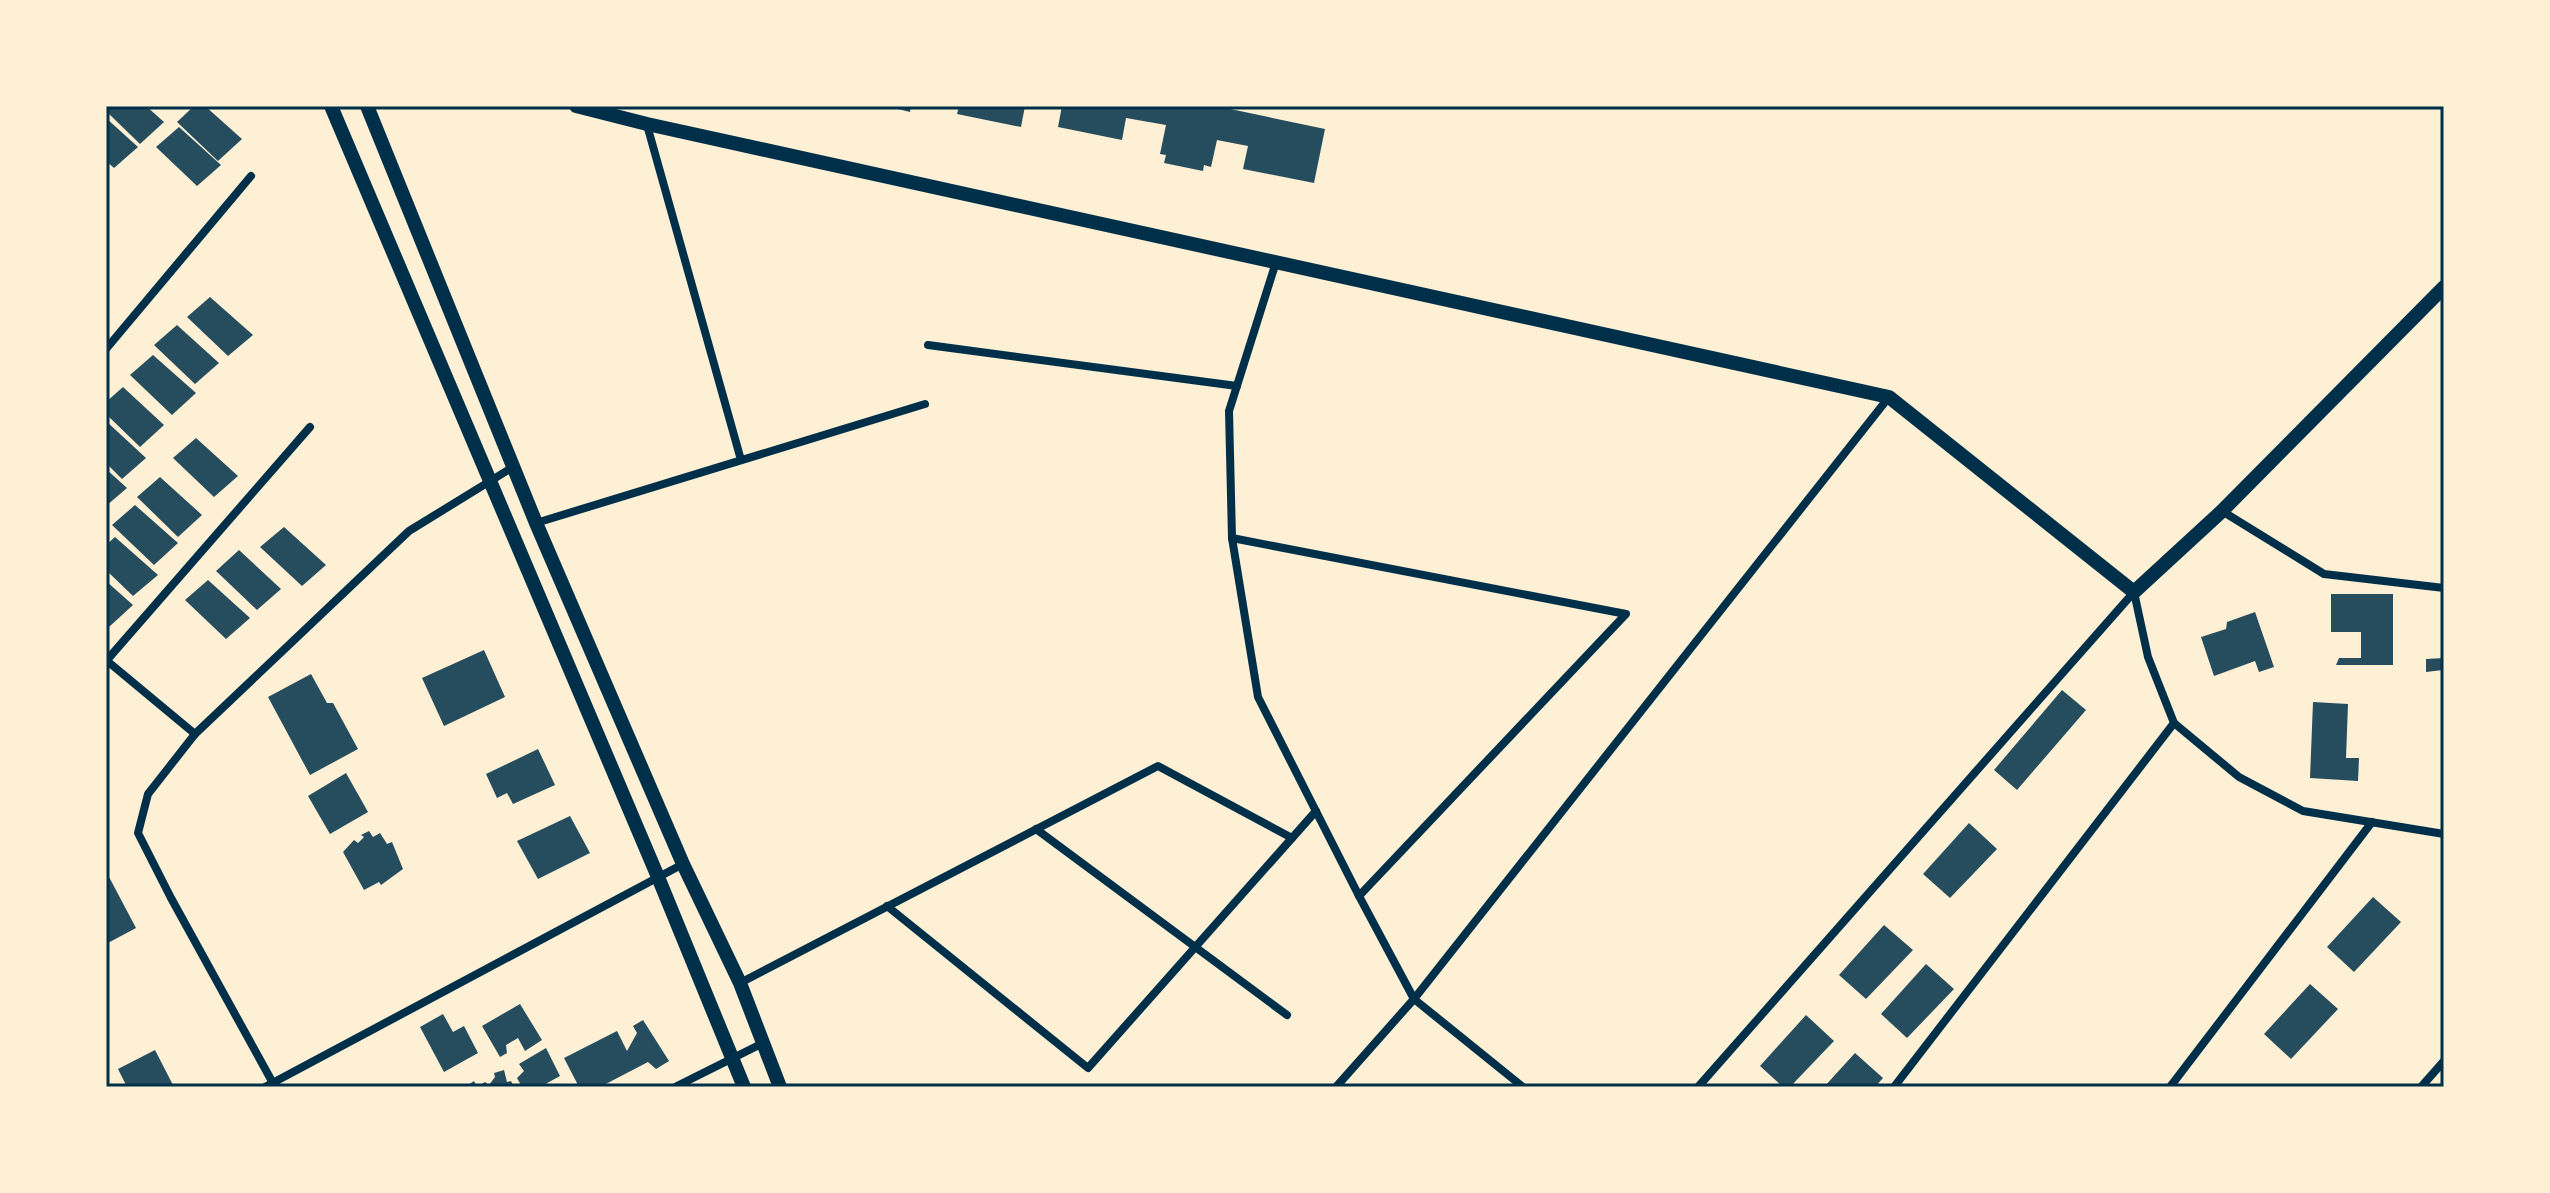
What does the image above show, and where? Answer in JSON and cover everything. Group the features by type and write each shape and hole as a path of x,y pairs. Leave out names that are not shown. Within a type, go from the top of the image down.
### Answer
{"street":[{"path":"331,106 744,1087"},
{"path":"367,106 536,523 683,864 740,983 780,1087"},
{"path":"576,106 1889,397 2134,592 2148,657 2174,723 2239,777 2303,811 2444,834"},
{"path":"647,124 741,460"},
{"path":"106,349 251,176"},
{"path":"1276,262 1229,411 1232,538 1258,697 1414,999 1523,1087"},
{"path":"1698,1087 2134,592 2222,511 2444,287"},
{"path":"928,345 1237,386"},
{"path":"1336,1087 1414,999 1889,397"},
{"path":"536,523 925,404"},
{"path":"195,734 106,660 310,427"},
{"path":"513,467 409,531 195,734 148,794 138,833 271,1086 683,864"},
{"path":"2222,511 2324,574 2444,588"},
{"path":"1232,538 1626,614 1359,896"},
{"path":"1894,1087 2174,723"},
{"path":"740,983 1158,766 1292,838"},
{"path":"887,906 1088,1068 1316,811"},
{"path":"2170,1087 2372,822"},
{"path":"1036,829 1287,1015"},
{"path":"675,1087 763,1043"},
{"path":"2421,1087 2444,1061"}],"building":[{"path":"106,106 146,106 164,122 140,144 106,111"},
{"path":"194,106 205,106 242,139 218,161 177,122"},
{"path":"886,106 911,106 910,112"},
{"path":"959,106 1025,106 1021,127 957,114"},
{"path":"1062,106 1216,106 1325,129 1314,183 1243,169 1248,146 1217,140 1211,167 1204,165 1203,171 1164,163 1166,155 1160,154 1166,125 1126,118 1122,140 1058,127"},
{"path":"106,118 138,147 114,168 106,161"},
{"path":"179,127 221,165 197,186 156,147"},
{"path":"210,297 253,335 228,356 187,317"},
{"path":"177,325 219,363 195,384 154,345"},
{"path":"153,355 196,393 172,415 130,375"},
{"path":"123,387 164,425 140,447 106,414 106,402"},
{"path":"106,421 146,458 122,479 106,463"},
{"path":"196,438 238,476 214,497 173,458"},
{"path":"106,469 127,488 106,506"},
{"path":"160,477 202,515 178,537 137,497"},
{"path":"135,505 178,543 154,565 112,525"},
{"path":"284,527 326,565 302,586 260,547"},
{"path":"115,537 158,575 133,596 106,570 106,545"},
{"path":"239,550 281,589 257,610 216,571"},
{"path":"208,580 250,618 226,639 185,600"},
{"path":"106,581 133,605 109,627 106,624"},
{"path":"2331,594 2393,594 2393,665 2336,665 2339,658 2361,658 2361,632 2331,632"},
{"path":"2255,612 2274,667 2259,672 2255,661 2214,676 2201,637 2226,629 2227,622"},
{"path":"484,650 505,697 444,726 422,678"},
{"path":"2444,658 2443,670 2426,672 2426,659"},
{"path":"311,674 327,703 333,703 358,749 310,775 268,697"},
{"path":"2062,690 2086,710 2017,790 1994,770"},
{"path":"2313,702 2348,704 2346,758 2359,758 2358,781 2310,778"},
{"path":"538,749 555,785 513,804 507,793 497,798 486,774"},
{"path":"346,773 368,812 330,834 308,796"},
{"path":"570,816 590,853 538,879 517,841"},
{"path":"1969,823 1997,849 1950,898 1923,874"},
{"path":"369,831 373,837 380,833 387,844 392,842 403,869 381,885 379,882 364,890 343,852 354,840 358,843 364,837 361,835"},
{"path":"108,875 136,928 106,944 106,877"},
{"path":"2373,897 2401,922 2354,972 2327,947"},
{"path":"1884,925 1913,950 1866,999 1839,975"},
{"path":"1926,964 1954,989 1907,1038 1881,1014"},
{"path":"2310,984 2338,1009 2291,1059 2264,1034"},
{"path":"520,1004 542,1040 525,1051 518,1038 506,1045 507,1053 500,1057 482,1026"},
{"path":"443,1014 453,1032 464,1026 478,1053 444,1072 420,1027"},
{"path":"1806,1015 1834,1041 1790,1087 1783,1087 1760,1066"},
{"path":"643,1020 669,1061 656,1069 648,1062 600,1087 579,1087 564,1058 617,1031 627,1051 637,1033 633,1026"},
{"path":"546,1048 560,1076 540,1087 522,1087 517,1078 524,1071 519,1064"},
{"path":"155,1050 174,1087 127,1087 118,1069"},
{"path":"1855,1053 1883,1078 1875,1087 1824,1087"},
{"path":"504,1070 507,1082 511,1081 514,1087 477,1087 485,1082 489,1085 495,1077 494,1073"}]}
